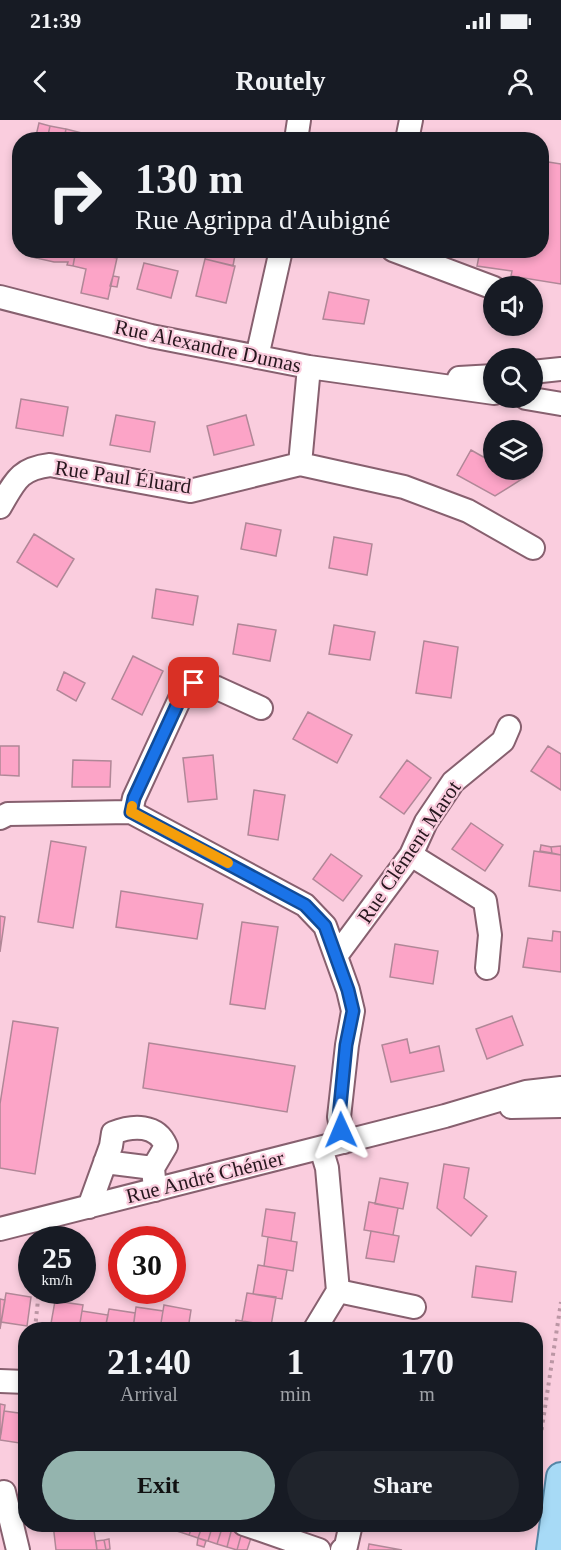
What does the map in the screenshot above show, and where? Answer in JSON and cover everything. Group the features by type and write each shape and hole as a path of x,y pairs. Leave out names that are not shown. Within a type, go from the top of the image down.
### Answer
{"main road":[{"path":"551,1550 561,1477"}],"street":[{"path":"257,357 278,258"},
{"path":"414,258 483,284"},
{"name":"Rue Alexandre Dumas","path":"0,297 151,336 257,357 309,367 483,391"},
{"path":"300,464 309,367"},
{"path":"543,371 561,369"},
{"name":"Rue Alexandre Dumas","path":"418,382 483,377"},
{"path":"543,401 561,404"},
{"name":"Rue Paul Éluard","path":"0,507 19,475 34,467 50,465 190,491 300,464 404,487 468,511 533,548"},
{"path":"131,812 134,798 183,692 194,683 217,688 261,708"},
{"name":"Rue Clément Marot","path":"336,956 411,855 426,822 453,782 503,741 509,727"},
{"path":"0,818 8,814 131,812 305,905 325,926 348,990 353,1011 346,1045 339,1117 344,1142"},
{"path":"411,855 485,901 490,935 487,968"},
{"name":"Rue André Chénier","path":"0,1229 445,1116 526,1092 561,1088"},
{"name":"Rue André Chénier","path":"445,1116 516,1106 561,1106"},
{"path":"89,1207 113,1133 125,1128 148,1128 162,1137 166,1146 153,1168 155,1190"},
{"path":"319,1322 338,1291 327,1168 321,1148"},
{"path":"105,1162 153,1168"},
{"path":"338,1291 414,1307"},
{"path":"0,1381 18,1382"},
{"path":"4,1492 18,1550"},
{"path":"267,1532 320,1550"},
{"path":"342,1550 346,1546 349,1532"}],"path":[{"path":"543,1421 561,1302"},
{"path":"36,1322 38,1304"}],"building":[{"path":"39,123 50,126 49,132 37,132"},
{"path":"50,126 66,129 65,132 49,132"},
{"path":"549,162 561,164 561,284 543,281 543,276 511,276 512,271 477,266 479,258 549,258"},
{"path":"36,258 74,258 73,266 67,265 68,262"},
{"path":"74,258 117,258 108,299 81,293 86,269 73,266"},
{"path":"205,258 234,258 233,266"},
{"path":"205,259 235,266 226,303 196,296"},
{"path":"144,263 178,271 171,298 137,289"},
{"path":"113,276 119,277 117,287 110,286"},
{"path":"329,292 369,300 364,324 323,319"},
{"path":"21,399 68,407 63,436 16,428"},
{"path":"116,415 155,422 150,452 110,445"},
{"path":"246,415 254,445 214,455 207,426"},
{"path":"471,450 483,457 483,480 520,480 495,496 457,475"},
{"path":"246,523 281,530 276,556 241,549"},
{"path":"34,534 74,559 57,587 17,562"},
{"path":"334,537 372,544 367,575 329,568"},
{"path":"156,589 198,596 193,625 152,618"},
{"path":"238,624 276,630 270,661 233,654"},
{"path":"334,625 375,632 370,660 329,654"},
{"path":"424,641 458,647 451,698 416,693"},
{"path":"133,656 163,671 142,715 112,699"},
{"path":"64,672 85,683 76,701 57,690"},
{"path":"308,712 352,735 337,763 293,739"},
{"path":"0,746 19,746 19,776 0,775"},
{"path":"548,746 561,754 561,790 531,771"},
{"path":"213,755 217,799 188,802 183,758"},
{"path":"73,760 111,761 110,787 72,787"},
{"path":"407,760 431,778 404,814 380,797"},
{"path":"254,790 285,795 278,840 248,835"},
{"path":"471,823 503,845 485,871 452,849"},
{"path":"51,841 86,847 73,928 38,922"},
{"path":"541,845 551,847 552,853 540,851"},
{"path":"561,846 561,855 552,853 551,847"},
{"path":"534,851 561,855 561,891 529,886"},
{"path":"331,854 362,876 343,901 313,879"},
{"path":"121,891 203,904 197,939 116,927"},
{"path":"0,916 5,917 0,952"},
{"path":"242,922 278,927 265,1009 230,1004"},
{"path":"553,931 561,932 561,972 523,967 528,938 552,941"},
{"path":"395,944 438,951 433,984 390,977"},
{"path":"512,1016 523,1045 487,1059 476,1029"},
{"path":"13,1021 58,1028 35,1174 0,1168 0,1104"},
{"path":"407,1039 410,1053 439,1046 444,1071 391,1082 382,1045"},
{"path":"149,1043 295,1066 287,1112 143,1088"},
{"path":"444,1164 469,1168 464,1198 487,1216 471,1236 437,1208"},
{"path":"380,1178 408,1183 403,1209 375,1204"},
{"path":"369,1202 398,1208 393,1235 364,1230"},
{"path":"266,1209 295,1213 291,1241 262,1236"},
{"path":"371,1231 399,1236 394,1262 366,1258"},
{"path":"268,1237 297,1242 293,1271 264,1266"},
{"path":"258,1265 287,1270 282,1299 253,1294"},
{"path":"476,1266 516,1272 512,1302 472,1297"},
{"path":"6,1293 18,1295 18,1304 30,1304 28,1322 18,1322 18,1325 1,1322"},
{"path":"247,1293 276,1297 272,1322 242,1321"},
{"path":"0,1299 5,1300 0,1329"},
{"path":"54,1304 83,1305 80,1322 51,1322"},
{"path":"164,1305 191,1310 189,1322 161,1322"},
{"path":"136,1307 163,1311 161,1322 134,1322"},
{"path":"109,1309 135,1313 134,1322 106,1322"},
{"path":"82,1311 108,1315 106,1322 80,1322"},
{"path":"0,1404 5,1405 1,1434 0,1434"},
{"path":"4,1411 18,1413 18,1443 0,1440"},
{"path":"54,1532 94,1532 97,1550 56,1550"},
{"path":"190,1532 200,1532 198,1538 189,1535"},
{"path":"200,1532 211,1532 208,1541 198,1538"},
{"path":"211,1532 221,1532 217,1544 208,1541"},
{"path":"221,1532 231,1532 227,1547 217,1544"},
{"path":"231,1532 242,1532 237,1550 227,1547"},
{"path":"242,1532 252,1535 247,1550 237,1550"},
{"path":"198,1538 206,1541 204,1547 197,1545"},
{"path":"109,1539 110,1549 106,1550 104,1540"},
{"path":"104,1540 106,1550 97,1550 96,1541"},
{"path":"369,1544 402,1550 368,1550"}],"slow traffic":[{"path":"132,806 131,812 228,863"}],"route":[{"path":"194,683 183,692 134,798 131,812 305,905 325,926 348,990 353,1011 346,1045 339,1117 341,1130"}]}
